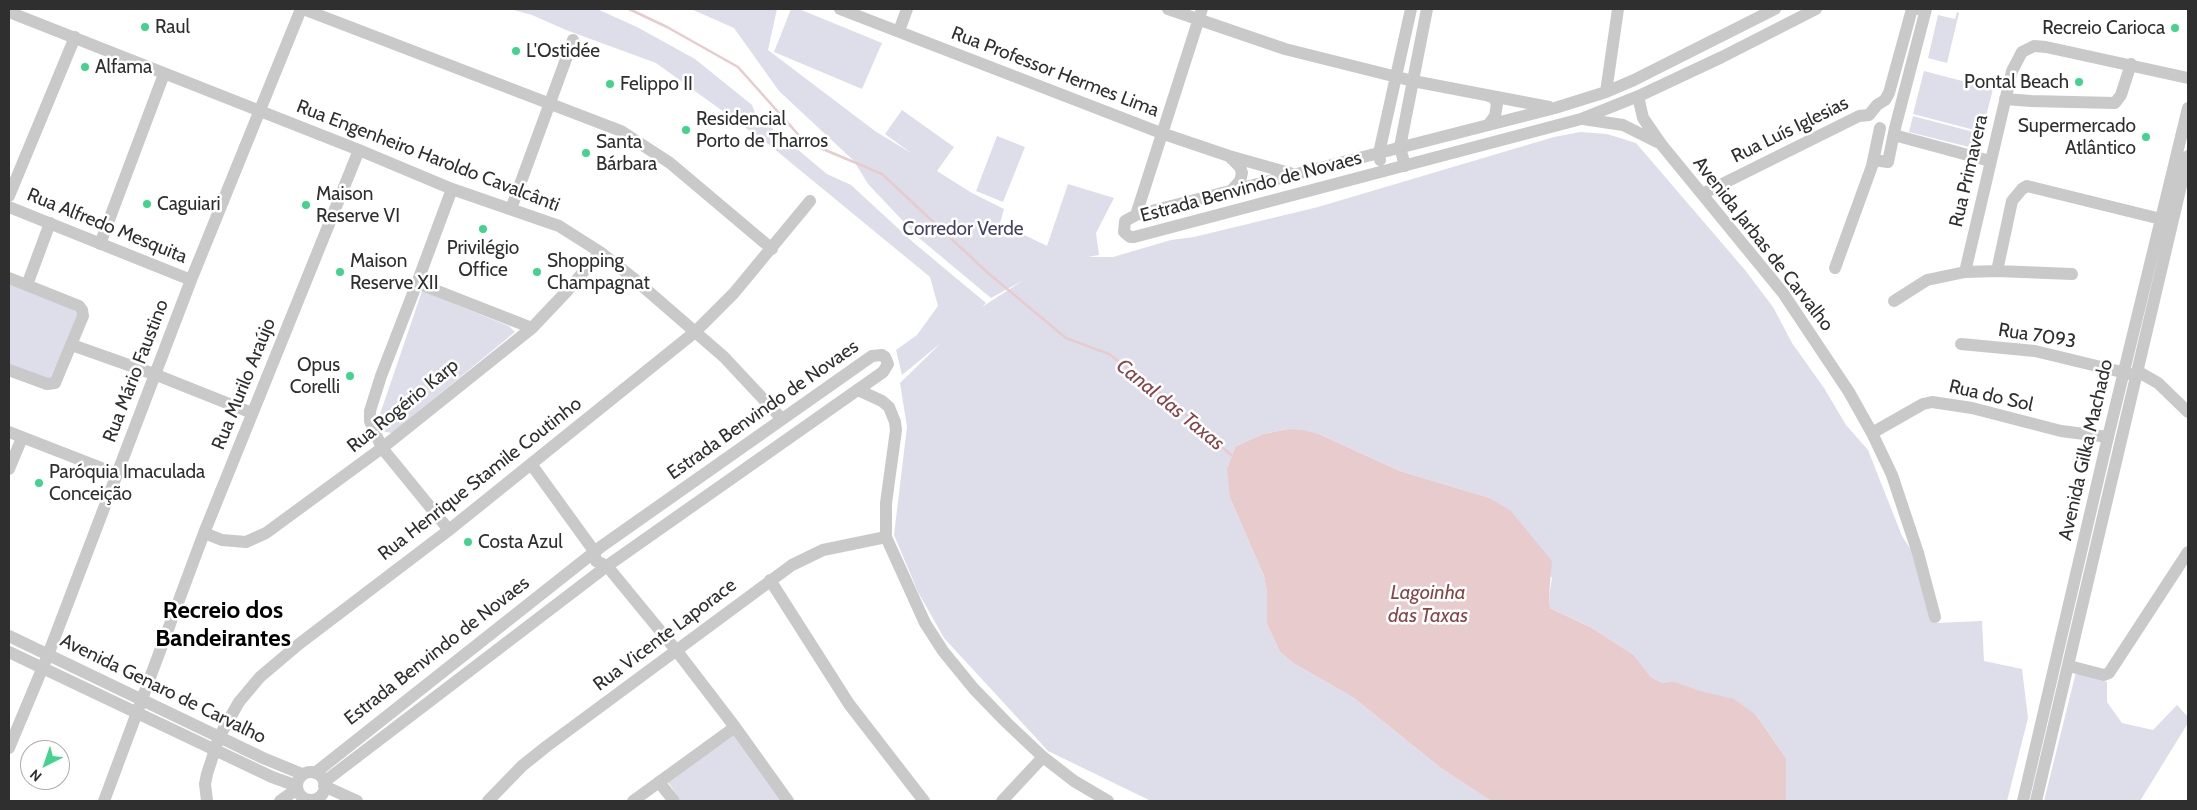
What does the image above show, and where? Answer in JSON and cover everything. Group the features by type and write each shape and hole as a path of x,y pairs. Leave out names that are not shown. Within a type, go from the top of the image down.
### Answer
{"street":[{"path":"302,9 549,105 603,122 652,151 772,249"},
{"name":"Rua Mário Faustino","path":"9,748 43,668 191,280 259,110 302,9"},
{"name":"Rua Professor Hermes Lima","path":"840,9 1161,133 1230,156 1295,174"},
{"path":"899,31 907,9"},
{"path":"1168,9 1200,15 1285,49 1413,81 1555,108"},
{"path":"1381,171 1378,153 1411,9"},
{"path":"1405,166 1400,147 1427,9"},
{"path":"1606,92 1618,9"},
{"name":"Estrada Benvindo de Novaes","path":"1775,9 1759,13 1634,80 1606,92 1555,108 1136,216 1128,219 1123,225 1124,232 1130,237 1581,119 1638,96 1722,57 1816,9"},
{"path":"1874,160 1888,163 1894,132 1926,9 1914,9 1892,85 1885,100 1869,115 1880,128 1888,130 1894,132 1990,161"},
{"name":"Rua Engenheiro Haroldo Cavalcânti","path":"9,12 259,110 452,189 559,226 600,252 724,357 782,419"},
{"path":"1136,216 1200,15"},
{"path":"9,196 75,37"},
{"path":"511,209 573,40"},
{"name":"Rua Primavera","path":"1965,272 2005,98 2014,64 2022,52 2034,46 2046,47 2131,64"},
{"path":"2005,98 2031,101 2115,102 2121,96 2131,64 2188,78"},
{"path":"100,244 164,74"},
{"path":"1486,95 1494,98 1497,104 1495,116 1489,124"},
{"name":"Avenida Jarbas de Carvalho","path":"1638,96 1643,118 1661,144 1783,293 1849,392 1872,433 1892,475 1927,582 1935,617"},
{"path":"1885,100 1894,101 1901,105"},
{"name":"Avenida Gilka Machado","path":"2023,801 2055,696 2069,666 2132,373 2161,218 2188,108"},
{"name":"Rua Luís Iglesias","path":"1702,194 1859,116 1869,115"},
{"name":"Avenida Jarbas de Carvalho","path":"1581,119 1623,126 1661,144"},
{"path":"1836,268 1874,160 1880,128"},
{"name":"Rua Murilo Araújo","path":"104,801 204,533 359,150"},
{"path":"1230,156 1240,167 1242,173 1240,181 1232,190"},
{"name":"Avenida Gilka Machado","path":"2036,801 2078,567 2108,437 2132,373 2174,222 2188,156"},
{"path":"1997,271 2011,205 2024,187 2174,222"},
{"path":"449,530 382,448 372,429 370,411 380,376 452,189"},
{"name":"Rua Henrique Stamile Coutinho","path":"207,801 205,784 217,743 239,702 260,677 299,644 449,530 695,332 734,293 810,201"},
{"name":"Rua Alfredo Mesquita","path":"9,207 191,280"},
{"path":"27,285 50,223"},
{"name":"Rua Rogério Karp","path":"204,533 222,540 246,542 266,533 382,448 532,328 600,252"},
{"path":"1894,301 1927,280 1965,272 1997,271 2072,274"},
{"path":"9,278 79,306 83,316 57,380 52,384 47,384 9,370"},
{"path":"417,283 532,328"},
{"name":"Rua 7093","path":"1961,344 2035,351 2132,373 2158,383 2188,412"},
{"path":"72,345 154,374 252,413"},
{"name":"Estrada Benvindo de Novaes","path":"280,801 598,548 872,356 882,354 885,357 888,364 886,368 858,390 609,564 324,784"},
{"path":"858,390 882,401 889,407 895,422 896,430 886,503 886,537 925,623 943,651 974,689 1043,757 1074,781 1108,801"},
{"name":"Rua do Sol","path":"1872,433 1923,404 1932,402 1972,408 2061,431 2108,437"},
{"path":"9,432 117,474"},
{"path":"9,469 22,438"},
{"path":"531,464 598,548 596,561 609,564 735,727 788,801"},
{"name":"Rua Vicente Laporace","path":"488,801 522,766 770,580 808,556 823,550 886,537"},
{"path":"2069,666 2104,675 2109,673 2188,552"},
{"path":"2078,567 2091,570"},
{"path":"770,580 849,704 924,801"},
{"name":"Avenida Genaro de Carvalho","path":"9,636 142,700 272,777 303,781"},
{"name":"Avenida Genaro de Carvalho","path":"9,652 137,713 217,743"},
{"path":"633,801 735,727"},
{"path":"1002,801 1043,757"},
{"path":"320,776 324,784 324,790 313,800 301,796 303,781 320,776"},
{"path":"659,782 674,801"},
{"path":"324,784 357,801"}],"green space":[{"name":"Corredor Verde","path":"510,9 597,9 637,27 695,59 752,105 756,115 827,174 851,185 914,243 986,303 982,307 1022,281 991,298 919,238 868,184 854,161 779,91 734,28 691,9 777,9 768,50 875,131 911,153 885,134 902,110 954,147 937,171 972,193 1004,209 1000,223 1047,246 1068,184 1114,198 1096,233 1099,255 1088,257 1113,257 1171,240 1194,237 1318,207 1554,137 1580,132 1607,134 1636,143 1745,270 1773,307 1792,343 1824,388 1846,425 1868,450 1902,536 1913,553 1934,623 1982,621 1984,661 2022,669 2028,718 2007,801 1786,801 1786,758 1756,715 1672,681 1663,683 1651,677 1634,655 1592,628 1550,608 1549,595 1552,578 1490,498 1400,471 1319,434 1288,429 1263,434 1236,446 1230,498 1264,576 1267,593 1267,624 1280,652 1293,663 1354,698 1442,769 1491,801 1151,801 1048,751 944,638 918,592 894,535 907,427 900,383 941,343 902,375 896,350 917,335 938,306 930,277 767,143 656,63 566,30 532,15"},
{"path":"791,9 799,9 882,43 862,89 774,52"},
{"path":"1957,12 1959,13 1947,63 1928,58 1938,15 1955,19"},
{"path":"1924,71 1993,89 1982,132 1913,114"},
{"path":"1913,116 1981,134 1977,149 1909,132"},
{"path":"997,136 1025,147 1003,202 976,191"},
{"path":"9,284 72,308 76,312 77,316 50,379 9,366"},
{"path":"422,291 509,326 515,332 392,433 385,432 380,426 379,417"},
{"path":"2076,672 2107,682 2107,702 2122,723 2153,730 2177,705 2188,717 2188,723 2140,801 2044,801"},
{"path":"732,732 784,801 681,801 668,782"}],"water":[{"name":"Lagoinha das Taxas","path":"1288,429 1319,434 1400,471 1490,498 1511,511 1552,561 1549,595 1550,608 1592,628 1634,655 1651,677 1663,683 1672,681 1700,691 1734,699 1756,715 1786,758 1786,801 1491,801 1442,769 1354,698 1293,663 1280,652 1267,624 1267,593 1264,576 1230,498 1227,469 1236,446 1263,434"}],"waterway":[{"name":"Canal das Taxas","path":"629,9 667,27 738,67 804,141 882,174 988,273 1066,338 1109,354 1176,405 1231,455"}],"place":[{"name":"Raul","path":"145,27"},
{"name":"Recreio Carioca","path":"2175,28"},
{"name":"L'Ostidée","path":"516,51"},
{"name":"Alfama","path":"85,67"},
{"name":"Pontal Beach","path":"2079,82"},
{"name":"Felippo II","path":"610,84"},
{"name":"Residencial Porto de Tharros","path":"686,130"},
{"name":"Supermercado Atlântico","path":"2146,137"},
{"name":"Santa Bárbara","path":"586,153"},
{"name":"Caguiari","path":"147,204"},
{"name":"Maison Reserve VI","path":"306,205"},
{"name":"Privilégio Office","path":"483,229"},
{"name":"Maison Reserve XII","path":"340,272"},
{"name":"Shopping Champagnat","path":"537,272"},
{"name":"Opus Corelli","path":"350,376"},
{"name":"Paróquia Imaculada Conceição","path":"39,483"},
{"name":"Costa Azul","path":"468,542"}],"district":[{"name":"Recreio dos Bandeirantes","path":"223,625"}]}
